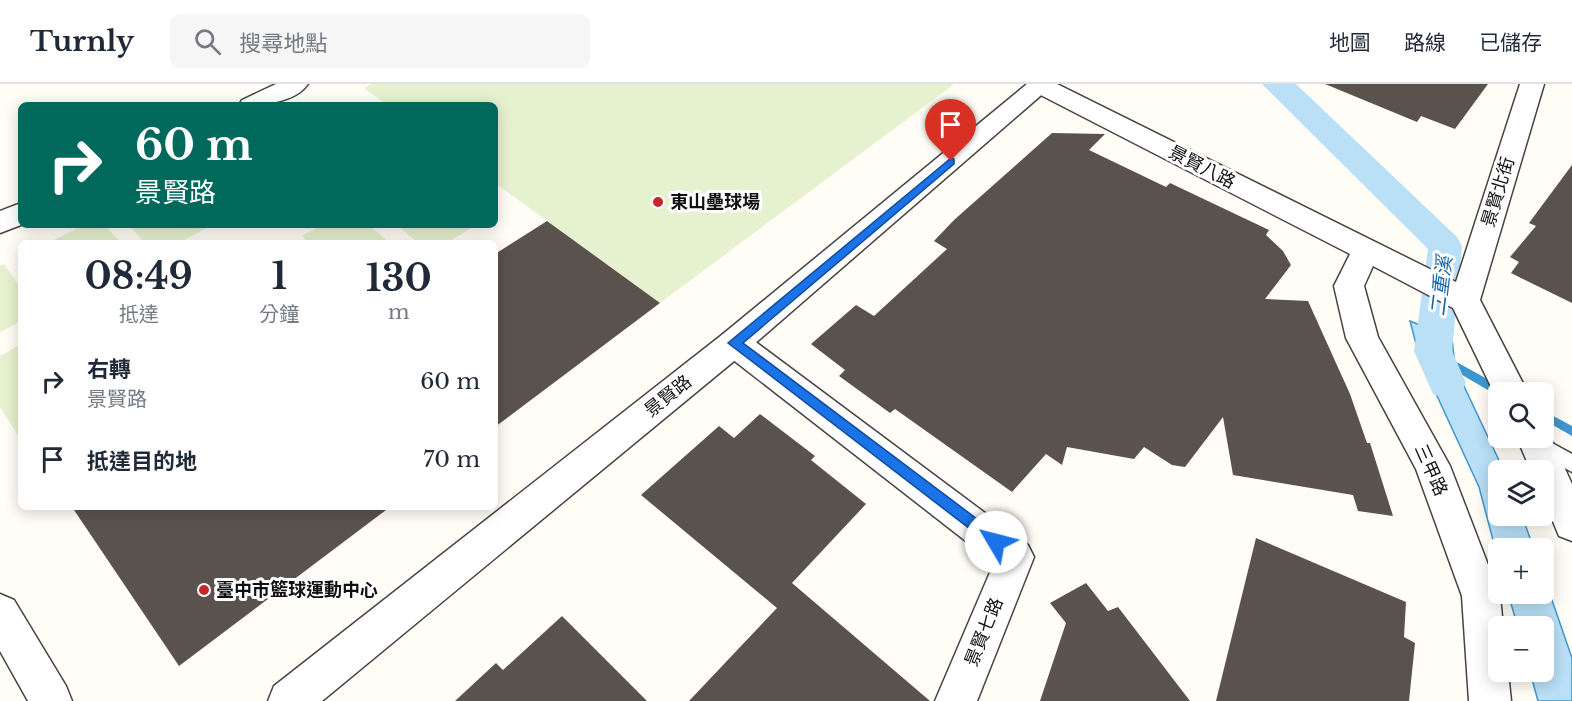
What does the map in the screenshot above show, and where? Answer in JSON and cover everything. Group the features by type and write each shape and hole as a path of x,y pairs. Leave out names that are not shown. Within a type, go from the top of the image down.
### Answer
{"street":[{"path":"257,102 296,84"},
{"name":"景賢八路","path":"1040,84 1465,300"},
{"name":"景賢路","path":"289,701 734,343 1040,84"},
{"name":"景賢北街","path":"1465,300 1532,84"},
{"path":"0,223 18,214"},
{"name":"三甲路","path":"1365,251 1349,286 1362,338 1432,466 1481,596 1490,701"},
{"path":"1465,300 1506,382"},
{"name":"景賢七路","path":"734,343 1015,556 956,701"},
{"path":"1538,448 1572,524"},
{"path":"0,613 51,701"}],"lane":[{"path":"1546,448 1572,464"}],"green space":[{"name":"東山壘球場","path":"372,84 953,84 660,303 498,185 498,102 383,102 364,88"},
{"path":"78,228 108,228 118,240 54,240"},
{"path":"132,228 206,228 184,240 142,240"},
{"path":"317,228 372,228 386,240 306,240 302,236"},
{"path":"400,228 471,228 452,240 414,240"},
{"path":"4,264 18,285 18,323 0,332 0,266"},
{"path":"18,346 18,435 0,407 0,356"}],"water":[{"name":"二重溪","path":"1410,321 1452,338 1455,367 1488,437 1488,448 1493,448 1499,460 1488,460 1488,521 1479,487 1420,359"},
{"name":"二重溪","path":"1489,526 1526,526 1530,538 1492,538"},
{"path":"1511,604 1553,604 1572,658 1572,701 1538,701 1533,682 1554,682 1554,616 1515,616"}],"building":[{"path":"1325,84 1488,84 1455,129 1421,116 1417,122"},
{"path":"1052,133 1105,134 1089,150 1166,187 1170,183 1269,230 1266,235 1283,251 1291,265 1265,299 1308,301 1350,394 1367,443 1370,443 1393,516 1358,511 1353,495 1233,475 1223,417 1185,467 1172,465 1144,447 1134,459 1067,447 1062,465 1046,454 1012,492 895,409 890,413 839,376 845,370 811,344 856,305 874,316 947,249 934,241 954,220"},
{"path":"1572,165 1572,303 1511,273 1519,262 1510,257 1536,226 1529,223"},
{"path":"547,221 660,303 498,425 498,252"},
{"path":"760,414 815,456 811,460 866,504 792,583 930,701 689,701 777,608 641,495 719,426 734,438"},
{"name":"臺中市籃球運動中心","path":"74,510 386,510 179,666"},
{"path":"1256,538 1406,602 1404,637 1415,643 1409,701 1216,701"},
{"path":"1086,583 1108,611 1118,607 1190,701 1040,701 1066,623 1050,603"},
{"path":"562,616 647,701 455,701 496,663 503,670"}],"waterway":[{"name":"二重溪","path":"1276,84 1284,88 1445,246 1433,351 1447,383"},
{"path":"1444,359 1488,384"},
{"path":"1554,421 1572,431"}],"place":[{"name":"東山壘球場","path":"658,202"},
{"name":"臺中市籃球運動中心","path":"204,590"}],"route":[{"path":"951,161 734,343 996,542"}]}
